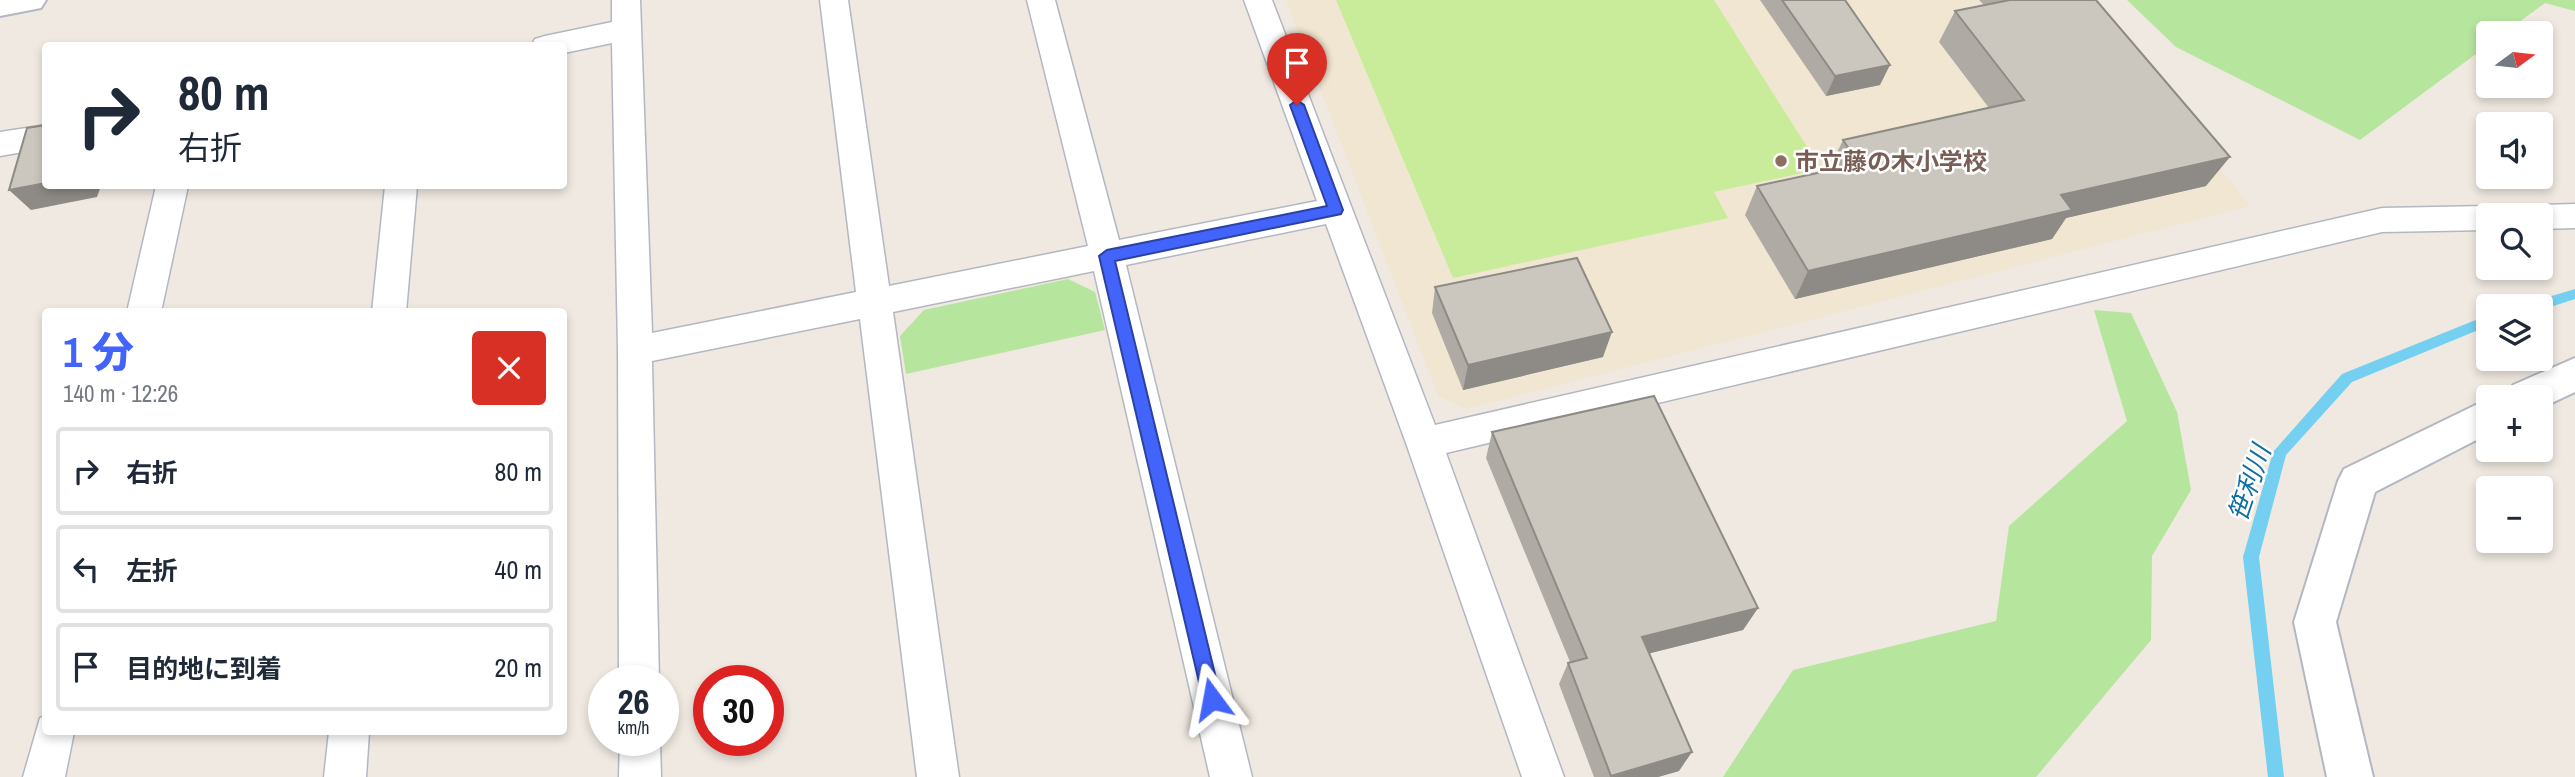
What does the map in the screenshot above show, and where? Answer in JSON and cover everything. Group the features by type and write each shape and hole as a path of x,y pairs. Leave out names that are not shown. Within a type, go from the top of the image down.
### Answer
{"street":[{"path":"0,5 30,0"},
{"path":"834,0 938,777"},
{"path":"1041,0 1107,256 1231,777"},
{"path":"1258,0 1424,443 1543,777"},
{"path":"555,42 626,15 635,350 639,665"},
{"path":"0,144 42,137"},
{"path":"145,308 171,189"},
{"path":"389,308 401,189"},
{"path":"635,350 1336,210"},
{"path":"2553,217 2575,216"},
{"path":"1424,443 2382,220 2476,218"},
{"path":"2552,385 2575,374"},
{"path":"2350,777 2315,622 2358,481 2476,422"},
{"path":"44,777 53,735"},
{"path":"345,777 349,735"},
{"path":"640,756 640,777"}],"shaded area":[{"name":"市立藤の木小学校","path":"1286,0 2097,0 2153,66 2179,116 2250,206 1466,409 1438,396"}],"green space":[{"path":"1336,0 1714,0 1821,169 1714,192 1728,218 1453,278"},
{"path":"2127,0 2575,0 2575,11 2545,3 2520,21 2476,21 2476,54 2360,140 2176,47"},
{"path":"1068,279 1095,292 1105,330 906,374 900,336 924,310"},
{"path":"2094,310 2131,313 2177,412 2191,490 2152,556 2151,640 2036,777 1723,777 1793,670 1996,621 2009,526 2127,421"}],"building":[{"path":"1782,0 1845,0 1890,65 1835,76"},
{"path":"2010,0 2096,0 2230,157 2061,195 2072,210 1808,271 1757,186 1859,164 1843,140 2024,100 1955,11"},
{"path":"42,126 42,184 9,190 27,128"},
{"path":"1577,258 1612,332 1468,365 1435,287"},
{"path":"1654,396 1758,608 1642,637 1692,752 1611,776 1568,663 1587,658 1492,432"}],"waterway":[{"name":"笹利川","path":"2553,301 2575,294"},
{"name":"笹利川","path":"2276,777 2251,557 2280,452 2347,378 2476,325"}],"place":[{"name":"市立藤の木小学校","path":"1781,161"}],"route":[{"path":"1212,699 1107,256 1336,210 1297,105"}]}
